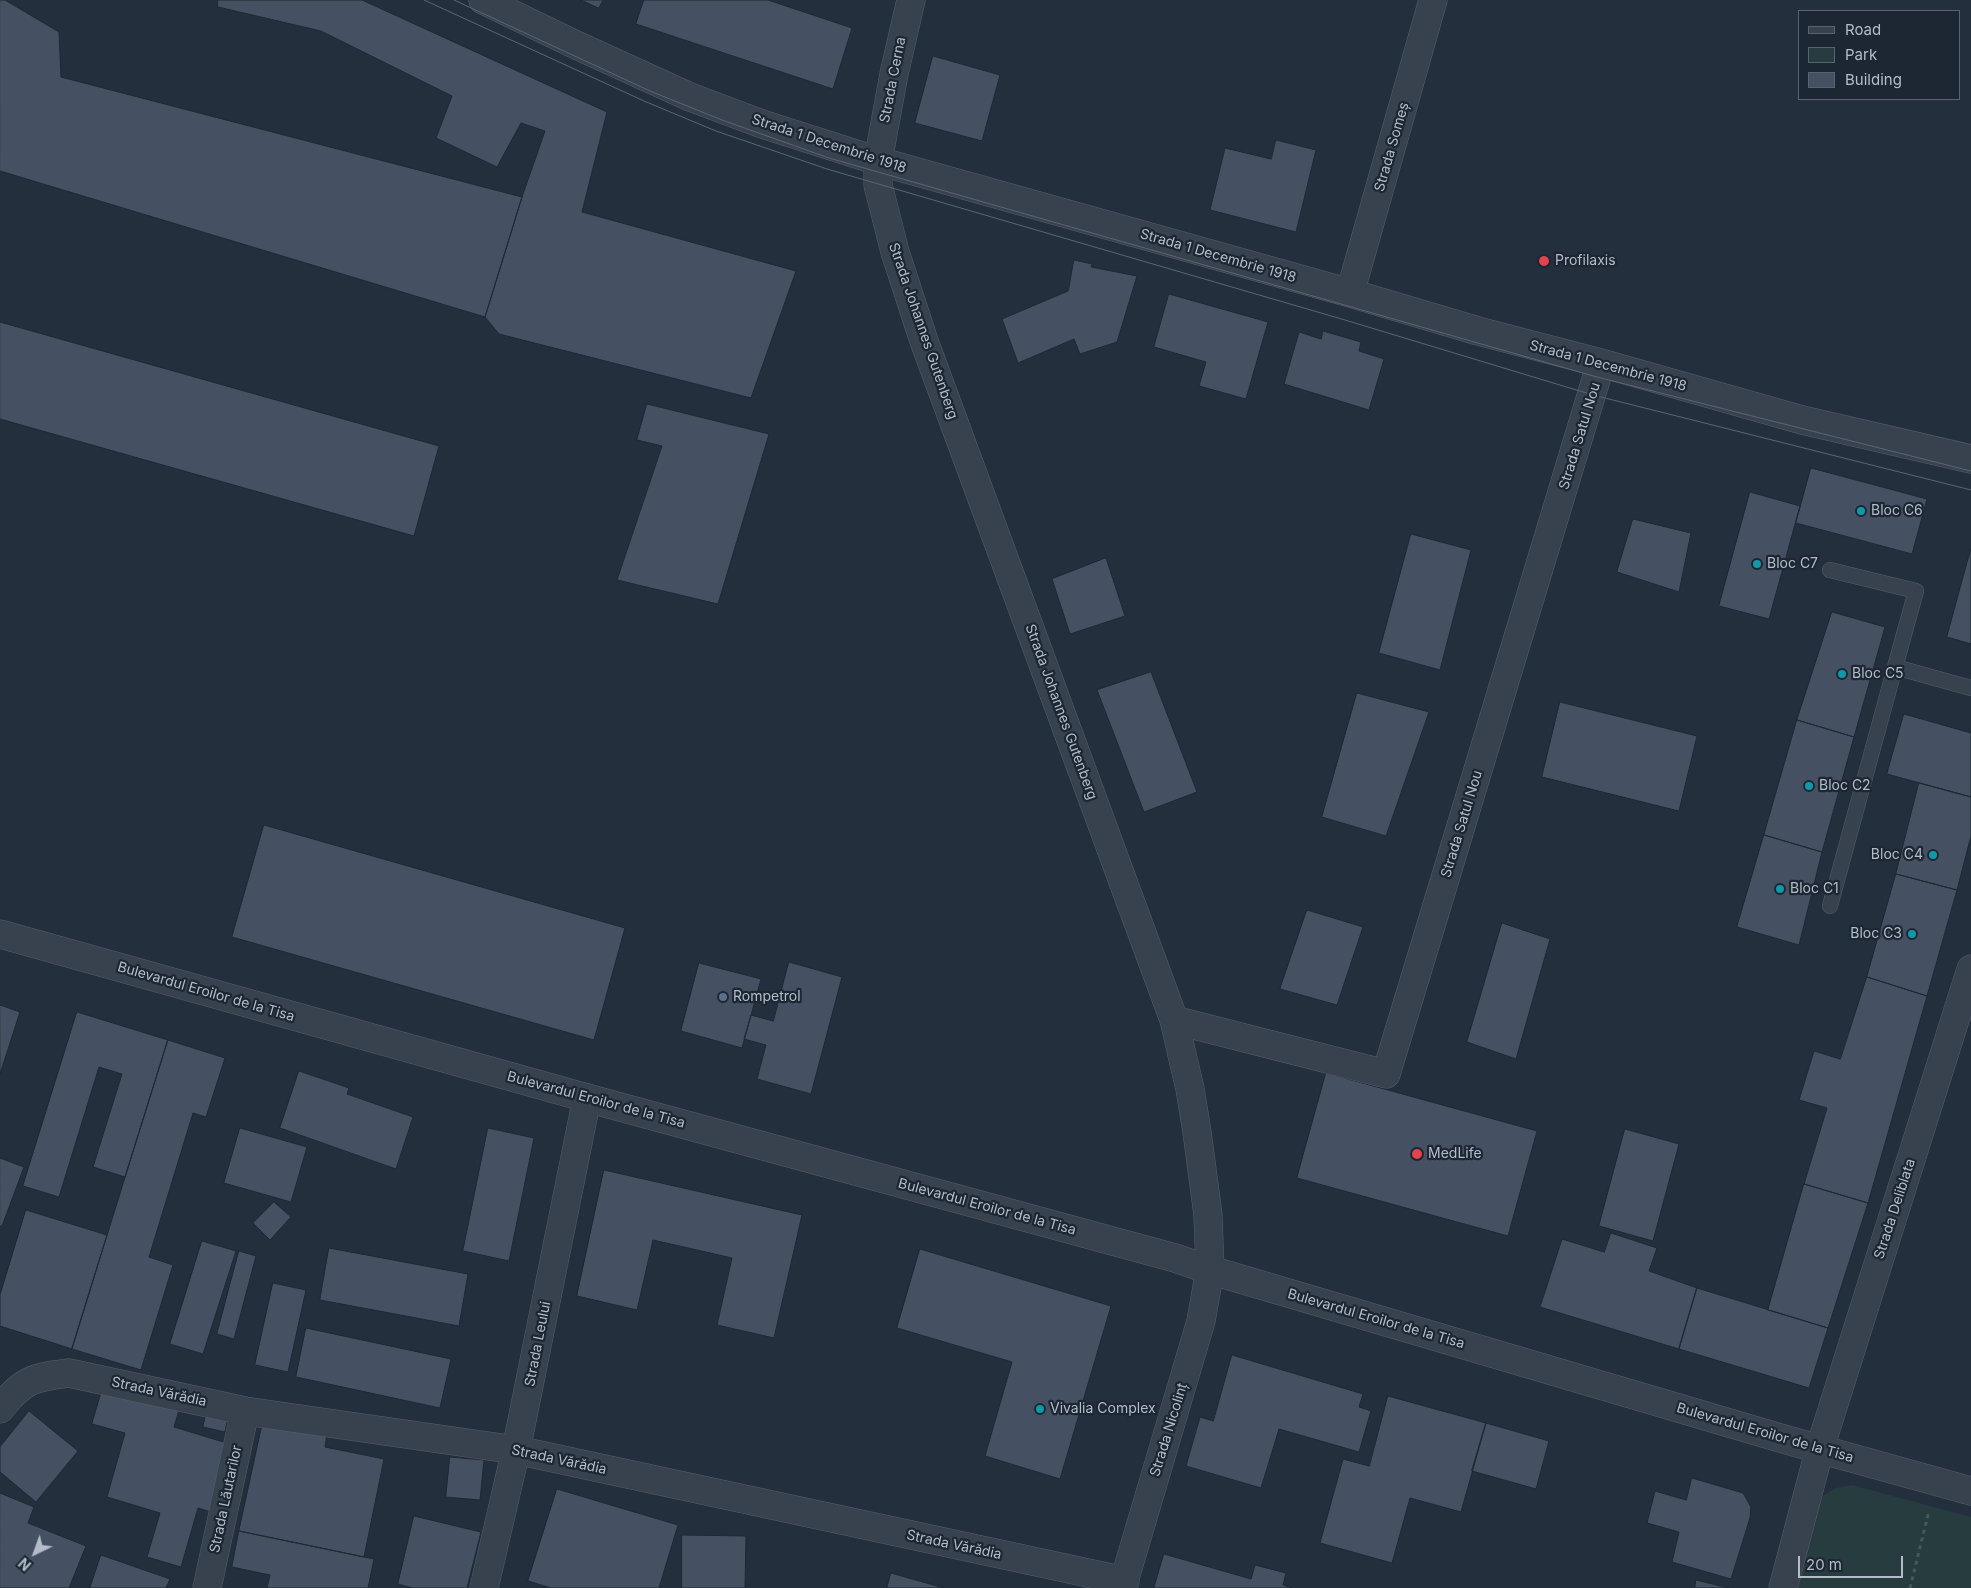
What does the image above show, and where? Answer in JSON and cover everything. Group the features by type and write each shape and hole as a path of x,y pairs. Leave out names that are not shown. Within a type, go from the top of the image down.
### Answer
{"street":[{"name":"Strada 1 Decembrie 1918","path":"483,0 690,97 762,124 878,161 1350,293 1478,332 1601,363 1802,420 1971,459"},
{"name":"Strada Cerna","path":"878,161 894,74 911,0"},
{"name":"Strada Someș","path":"1350,293 1433,0"},
{"name":"Strada Johannes Gutenberg","path":"878,161 878,185 895,252 924,341 1174,1020 1190,1089 1197,1132 1208,1215 1210,1270"},
{"name":"Strada Satul Nou","path":"1174,1020 1386,1074 1601,363"},
{"name":"Bulevardul Eroilor de la Tisa","path":"0,934 587,1098 1175,1258 1210,1270 1971,1491"},
{"name":"Strada Deliblata","path":"1783,1588 1820,1448 1971,969"},
{"name":"Strada Leului","path":"484,1588 516,1450 587,1098"},
{"name":"Strada Nicolinț","path":"1123,1584 1201,1321 1210,1270"},
{"name":"Strada Vărădia","path":"0,1409 22,1385 40,1377 69,1373 245,1411 516,1450 1123,1584"},
{"name":"Strada Lăutarilor","path":"207,1588 245,1411"}],"lane":[{"path":"1830,570 1916,591 1830,906"},
{"path":"1895,667 1971,688"}],"path":[{"path":"1910,1588 1929,1511"}],"green space":[{"path":"1852,1485 1971,1517 1971,1588 1791,1588 1813,1508 1824,1495 1836,1488"}],"building":[{"path":"0,0 5,0 59,32 61,77 522,197 485,317 0,171"},
{"path":"218,0 362,0 607,112 582,212 796,271 751,398 499,334 485,317 522,197 545,131 521,123 497,167 436,138 452,96 321,31 218,7"},
{"path":"581,0 603,0 599,8"},
{"path":"644,0 768,0 852,28 833,89 636,24"},
{"path":"933,56 1000,75 982,141 915,123"},
{"path":"1276,140 1316,150 1296,232 1210,210 1225,148 1271,159"},
{"path":"1074,260 1092,264 1091,267 1137,276 1117,342 1080,354 1074,339 1018,363 1002,319 1068,291"},
{"path":"1169,294 1268,322 1246,399 1199,386 1206,362 1154,347"},
{"path":"0,322 439,446 414,536 0,419"},
{"path":"1323,331 1361,342 1359,351 1384,359 1369,410 1284,384 1299,332 1321,339"},
{"path":"647,404 769,434 718,604 617,580 662,446 637,440"},
{"name":"Bloc C6","path":"1811,468 1927,499 1912,554 1796,523"},
{"name":"Bloc C7","path":"1750,492 1800,506 1769,619 1719,606"},
{"path":"1633,519 1691,533 1679,592 1617,572"},
{"path":"1411,534 1471,550 1440,670 1379,653"},
{"path":"1971,548 1971,644 1947,637"},
{"path":"1106,558 1125,616 1070,634 1052,579"},
{"name":"Bloc C5","path":"1832,612 1885,627 1854,737 1797,720"},
{"path":"1151,672 1197,792 1144,812 1097,690"},
{"path":"1357,693 1429,712 1386,836 1322,817"},
{"path":"1560,702 1697,736 1679,811 1542,777"},
{"path":"1904,714 1971,733 1971,797 1887,774"},
{"name":"Bloc C2","path":"1797,720 1854,737 1822,852 1764,835"},
{"name":"Bloc C4","path":"1919,783 1971,797 1971,836 1957,890 1896,874"},
{"path":"264,825 625,928 594,1040 232,937"},
{"name":"Bloc C1","path":"1764,835 1822,852 1799,945 1737,927"},
{"name":"Bloc C3","path":"1896,874 1957,890 1927,996 1867,977"},
{"path":"1307,910 1363,927 1337,1005 1280,989"},
{"path":"1502,923 1550,939 1516,1059 1467,1042"},
{"path":"789,962 842,977 811,1094 757,1079 766,1045 744,1039 751,1015 773,1021"},
{"name":"Rompetrol","path":"699,963 761,979 742,1048 681,1031"},
{"path":"1867,977 1927,996 1868,1203 1804,1184 1827,1108 1799,1100 1814,1051 1840,1059"},
{"path":"0,1005 20,1012 0,1074"},
{"path":"77,1012 168,1040 125,1177 93,1167 122,1074 99,1067 59,1197 23,1186"},
{"path":"168,1040 225,1058 206,1117 193,1113 149,1257 173,1265 141,1370 72,1349"},
{"path":"299,1071 349,1088 347,1094 413,1117 396,1169 280,1128"},
{"name":"MedLife","path":"1326,1073 1537,1131 1508,1236 1297,1178"},
{"path":"240,1128 307,1147 291,1202 224,1183"},
{"path":"488,1128 534,1138 509,1261 463,1251"},
{"path":"1625,1129 1679,1144 1653,1241 1599,1226"},
{"path":"0,1158 24,1167 2,1226 0,1226"},
{"path":"604,1170 802,1215 774,1338 717,1325 732,1258 653,1240 637,1310 577,1296"},
{"path":"1804,1184 1868,1203 1828,1328 1768,1310"},
{"path":"274,1202 291,1217 270,1240 253,1223"},
{"path":"26,1210 107,1235 72,1349 0,1326 0,1295"},
{"path":"1611,1233 1657,1248 1649,1271 1697,1288 1679,1349 1540,1307 1562,1239 1604,1252"},
{"path":"202,1241 236,1251 203,1354 170,1344"},
{"path":"329,1248 468,1274 459,1326 320,1300"},
{"name":"Vivalia Complex","path":"920,1249 1111,1306 1060,1479 985,1456 1012,1362 897,1328"},
{"path":"239,1251 256,1256 234,1339 217,1334"},
{"path":"273,1283 306,1290 288,1372 255,1365"},
{"path":"1697,1288 1828,1328 1809,1388 1679,1349"},
{"path":"306,1328 451,1359 440,1408 296,1377"},
{"path":"1232,1355 1363,1394 1359,1407 1371,1411 1359,1452 1279,1429 1261,1488 1186,1466 1200,1417 1213,1421"},
{"path":"102,1390 181,1403 174,1427 230,1444 211,1512 198,1508 181,1567 147,1557 160,1513 107,1497 125,1433 92,1424"},
{"path":"1388,1396 1486,1423 1461,1512 1410,1498 1392,1563 1320,1543 1343,1459 1369,1466"},
{"path":"208,1406 229,1413 225,1432 203,1427"},
{"path":"29,1411 78,1451 36,1502 0,1472 0,1447"},
{"path":"263,1421 327,1434 325,1447 384,1459 364,1557 239,1531"},
{"path":"1486,1423 1549,1441 1536,1489 1472,1471"},
{"path":"450,1457 484,1460 480,1500 446,1497"},
{"path":"1692,1478 1743,1493 1751,1507 1750,1518 1731,1579 1672,1562 1679,1532 1647,1523 1655,1491 1686,1500"},
{"path":"557,1489 678,1525 659,1588 551,1588 528,1581"},
{"path":"0,1493 34,1507 28,1523 86,1546 69,1588 0,1588"},
{"path":"414,1516 481,1532 467,1588 412,1588 398,1584"},
{"path":"239,1531 374,1559 368,1588 267,1588 270,1575 232,1567"},
{"path":"682,1535 746,1536 745,1588 682,1588"},
{"path":"1164,1554 1251,1579 1255,1565 1286,1573 1283,1585 1292,1588 1154,1588"},
{"path":"101,1555 170,1579 166,1588 90,1588"},
{"path":"891,1573 944,1588 887,1588"},
{"path":"1696,1580 1729,1588 1695,1588"}],"tram line":[{"path":"424,0 644,101 716,131 827,169 1345,320 1593,395 1971,490"},
{"path":"454,0 650,91 722,120 829,158 1597,377 1971,471"}],"place":[{"name":"Profilaxis","path":"1544,261"},
{"name":"Bloc C6","path":"1861,511"},
{"name":"Bloc C7","path":"1757,564"},
{"name":"Bloc C5","path":"1842,674"},
{"name":"Bloc C2","path":"1809,786"},
{"name":"Bloc C4","path":"1933,855"},
{"name":"Bloc C1","path":"1780,889"},
{"name":"Bloc C3","path":"1912,934"},
{"name":"Rompetrol","path":"723,997"},
{"name":"MedLife","path":"1417,1154"},
{"name":"Vivalia Complex","path":"1040,1409"}]}
